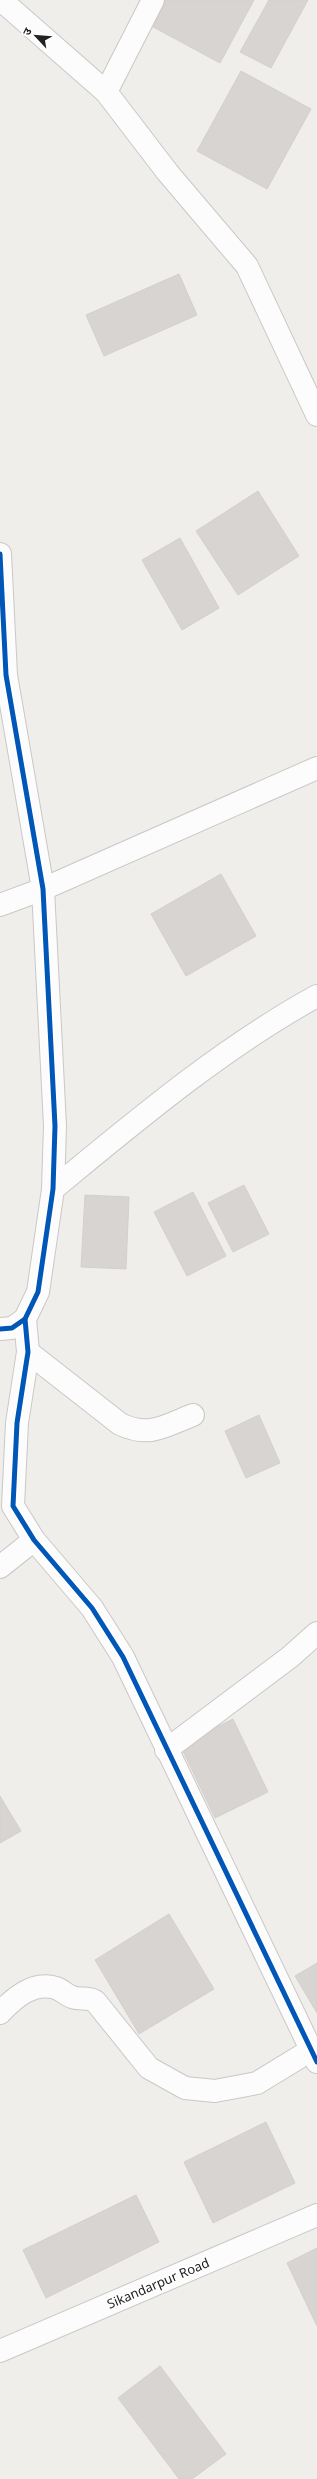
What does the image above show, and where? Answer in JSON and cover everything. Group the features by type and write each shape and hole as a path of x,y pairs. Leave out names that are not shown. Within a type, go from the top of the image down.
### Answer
{"street":[{"path":"1,0 106,92 168,173 247,266 317,415"},
{"path":"106,92 153,0"},
{"path":"0,554 6,675 43,890 55,1126 53,1188 38,1292 25,1319 12,1328 0,1330"},
{"path":"0,905 43,890 317,768"},
{"path":"53,1188 207,1068 287,1013 317,996"},
{"path":"0,2013 16,1997 42,1986 55,1988 70,1996 89,1998 95,2001 149,2068 185,2088 215,2091 257,2083 314,2056 166,1750 123,1656 92,1608 34,1540 13,1506 16,1423 28,1352 25,1319"},
{"path":"28,1352 120,1424 132,1430 148,1432 193,1415"},
{"path":"0,1567 34,1540"},
{"path":"166,1750 290,1657 317,1633"},
{"name":"Sikandarpur Road","path":"0,2351 317,2215"}],"building":[{"path":"156,0 254,0 220,63 144,22"},
{"path":"269,0 308,0 271,68 240,52"},
{"path":"241,71 311,109 267,189 197,151"},
{"path":"179,274 197,315 104,356 86,315"},
{"path":"258,491 299,556 238,595 196,531"},
{"path":"180,538 219,608 182,630 142,560"},
{"path":"221,874 256,936 186,976 151,914"},
{"path":"244,1185 269,1234 233,1252 208,1203"},
{"path":"193,1192 226,1256 187,1276 154,1212"},
{"path":"85,1195 129,1197 126,1269 81,1267"},
{"path":"259,1415 280,1463 246,1478 225,1431"},
{"path":"233,1719 268,1792 215,1818 180,1745"},
{"path":"0,1796 21,1831 0,1843"},
{"path":"169,1914 214,1989 139,2034 95,1960"},
{"path":"317,1963 317,2013 295,1976"},
{"path":"266,2122 295,2183 213,2223 184,2162"},
{"path":"136,2195 159,2242 46,2298 23,2250"},
{"path":"317,2248 317,2326 287,2263"},
{"path":"160,2366 226,2454 192,2479 179,2479 118,2398"}],"cycle path":[{"path":"0,554 6,675 43,889 55,1126 53,1189 38,1292 25,1319 12,1328 0,1329"},
{"path":"25,1319 28,1352 17,1423 13,1506 34,1540 92,1608 123,1657 317,2062"}]}
